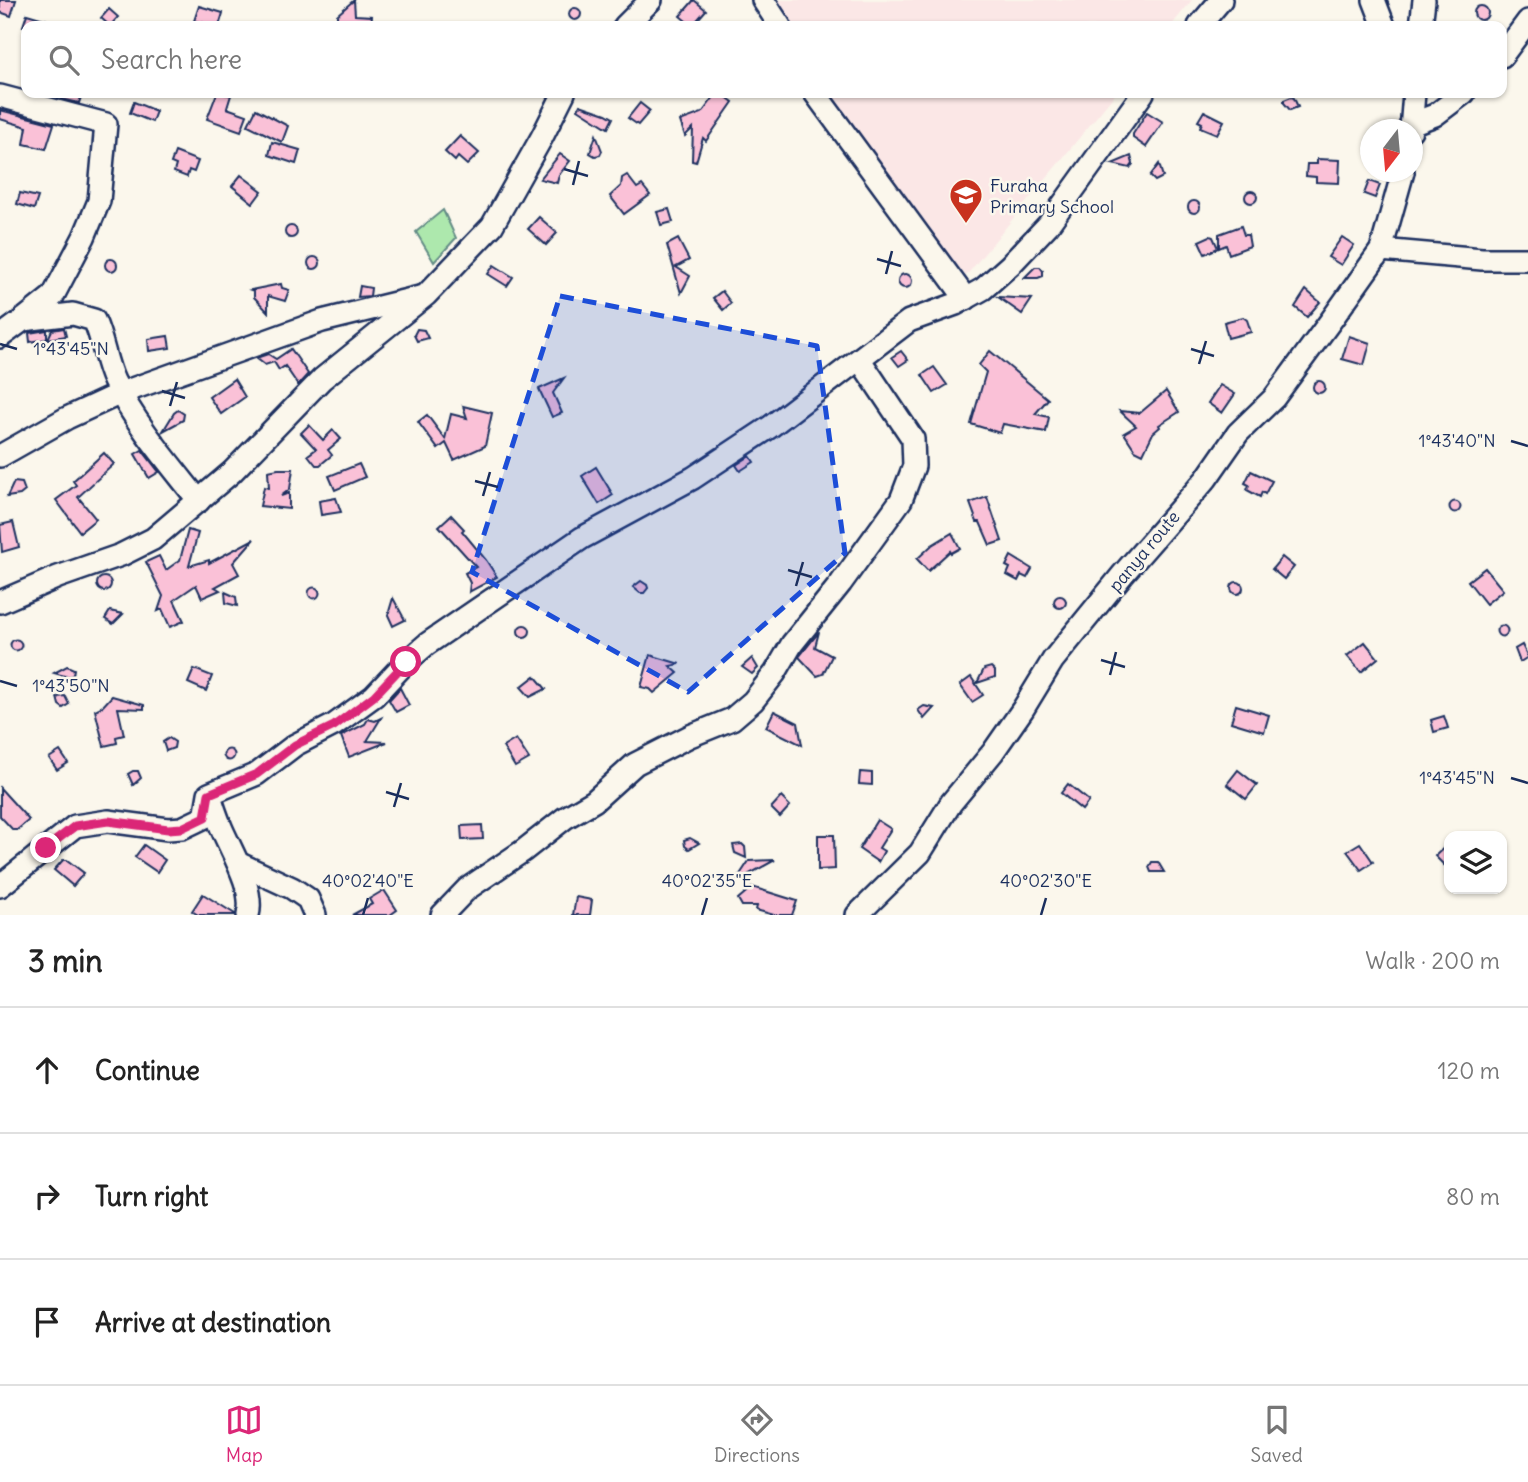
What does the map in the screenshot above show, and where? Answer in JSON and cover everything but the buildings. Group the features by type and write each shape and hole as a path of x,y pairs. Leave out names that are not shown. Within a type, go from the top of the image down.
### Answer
{"street":[{"path":"630,21 651,0"},
{"path":"763,0 777,21"},
{"path":"1203,21 1221,0"},
{"path":"1374,0 1382,21"},
{"path":"1422,21 1424,0"},
{"path":"1507,49 1528,21"},
{"path":"0,96 106,124 99,201 84,237 53,296 0,337"},
{"path":"0,601 121,555 153,539 199,501 322,379 426,295 492,226 562,98"},
{"path":"819,98 966,299"},
{"path":"209,794 257,774 295,745 334,726 374,696 427,644 582,538 693,478 770,427 909,321 966,299 983,289 1048,225 1139,98"},
{"path":"1412,119 1413,98"},
{"path":"1423,121 1457,98"},
{"name":"panya route","path":"857,915 920,853 951,803 993,752 1023,709 1053,660 1206,479 1238,433 1274,398 1381,250 1400,182"},
{"path":"1381,250 1482,259 1528,259"},
{"path":"0,456 67,418 121,393 322,321 426,295"},
{"path":"23,320 73,314 94,320 113,378 121,393 199,501"},
{"path":"442,915 467,889 565,818 594,802 635,764 690,736 732,719 753,701 775,673 792,644 841,583 901,500 914,467 913,439 860,360"},
{"path":"209,794 238,863 250,906 248,915"},
{"path":"0,886 75,826 108,821 153,828 182,828 205,817 209,794"},
{"path":"238,863 292,888 308,899 315,915"}],"highlighted area":[{"path":"560,296 817,346 845,553 688,692 472,572"}],"shaded area":[{"path":"774,0 1192,0 1175,21 787,21"},
{"name":"Furaha Primary School","path":"834,98 1112,98 966,276 882,174"}],"green space":[{"path":"443,210 456,238 434,262 416,232"}],"place":[{"name":"Furaha Primary School","path":"966,225"}],"route":[{"path":"46,848 75,826 108,821 168,829 182,828 205,817 209,794 257,774 295,745 334,726 374,696 406,662"}]}
